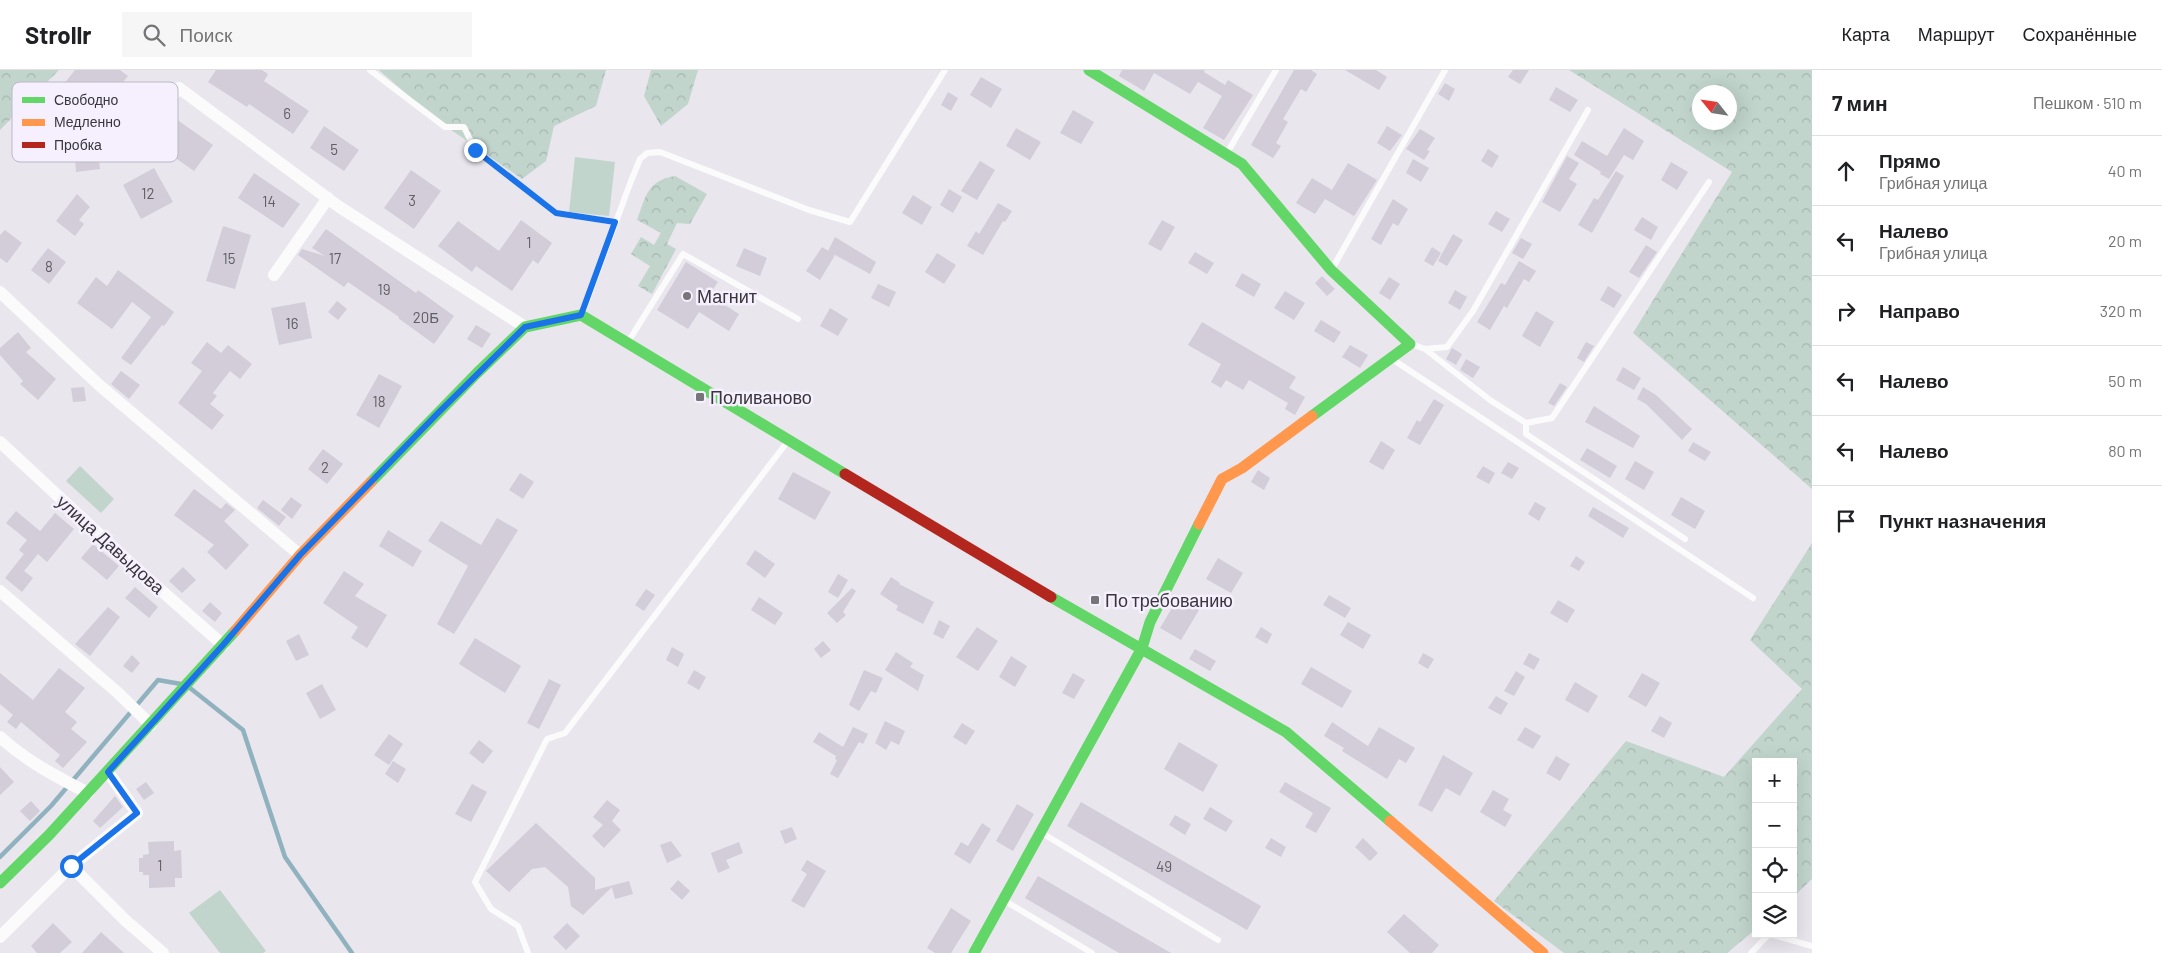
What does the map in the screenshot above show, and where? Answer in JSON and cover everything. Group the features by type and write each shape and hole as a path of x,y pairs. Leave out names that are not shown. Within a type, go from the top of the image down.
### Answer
{"street":[{"path":"974,953 1142,648 1150,622 1222,480 1242,468 1410,344 1331,270 1242,164 1101,73 1089,70"},
{"path":"178,89 179,88 328,198 525,327"},
{"path":"274,275 328,198"},
{"path":"0,292 98,385 300,555"},
{"path":"0,883 49,835 151,725 300,555 437,414 525,327 581,315 1008,573 1286,732 1543,953"},
{"name":"улица Давыдова","path":"0,442 129,562 223,645"},
{"path":"0,591 118,692 151,725"},
{"path":"0,737 38,766 88,793"},
{"path":"0,937 71,866 137,813 108,772"},
{"path":"71,866 125,920 163,953"}],"lane":[{"path":"370,70 445,127 464,127 475,150 556,213 615,222"},
{"path":"581,315 640,159 647,153 660,152 809,210 850,222 945,70"},
{"path":"1227,154 1276,70"},
{"path":"1331,270 1445,70"},
{"path":"1425,349 1447,348 1472,310 1588,110"},
{"path":"1410,344 1425,349 1490,400 1526,424 1552,418 1709,182"},
{"path":"628,342 683,254 798,319"},
{"path":"1391,358 1753,598"},
{"path":"1526,424 1526,434 1685,538"},
{"path":"528,953 518,926 491,909 475,882 547,739 565,733 788,440"},
{"path":"1041,832 1218,940"},
{"path":"1003,900 1092,953"},
{"path":"1751,953 1765,938"},
{"path":"1783,938 1812,946"}],"green space":[{"path":"0,70 59,70 47,82 12,82 12,118 0,130"},
{"path":"379,70 606,70 596,106 554,126 546,161 522,179 434,118"},
{"path":"651,70 698,70 688,104 661,126 644,96"},
{"path":"1569,70 1812,70 1812,489 1633,333 1732,172"},
{"path":"575,157 615,162 609,216 569,212"},
{"path":"675,176 707,194 690,224 677,223 667,244 676,249 652,294 638,286 650,266 631,254 641,237 654,245 661,233 637,220 646,197 653,186 666,178"},
{"path":"80,466 114,499 101,513 66,481"},
{"path":"1812,543 1812,879 1797,893 1797,758 1752,758 1752,932 1727,953 1564,953 1494,901 1626,741 1724,777 1802,689 1750,640"},
{"path":"220,890 266,951 263,953 220,953 189,913"}],"building":[{"path":"75,70 120,70 128,76 123,82 65,82"},
{"path":"216,70 262,70 268,74 264,81 309,111 293,134 249,104 247,107 208,82"},
{"path":"1122,70 1205,70 1204,72 1225,85 1228,80 1253,95 1224,140 1203,128 1222,96 1198,82 1190,94 1154,73 1144,91 1119,76"},
{"path":"1294,70 1311,70 1317,74 1306,92 1301,89 1283,119 1288,122 1276,143 1281,146 1273,158 1251,145"},
{"path":"1345,70 1376,70 1387,77 1379,90"},
{"path":"1513,70 1529,70 1520,84 1508,77"},
{"path":"981,77 1002,89 991,108 970,95"},
{"path":"1445,83 1455,89 1449,101 1438,94"},
{"path":"1556,87 1578,100 1570,112 1549,100"},
{"path":"948,92 958,98 951,111 941,105"},
{"path":"1073,110 1094,122 1081,144 1060,133"},
{"path":"178,120 213,145 194,171 178,160"},
{"path":"324,126 359,150 344,171 310,148"},
{"path":"1387,126 1402,135 1390,151 1377,143"},
{"path":"1016,128 1041,142 1030,160 1006,146"},
{"path":"1624,128 1644,141 1633,160 1624,155 1609,179 1574,155 1582,141 1607,156"},
{"path":"1420,129 1435,138 1427,150 1430,151 1424,160 1406,149"},
{"path":"1488,149 1499,156 1492,168 1481,161"},
{"path":"1567,156 1579,163 1569,179 1577,184 1560,212 1542,202"},
{"path":"1413,159 1429,168 1421,182 1406,173"},
{"path":"980,161 995,170 977,200 961,191"},
{"path":"75,162 99,162 100,169 76,172"},
{"path":"1671,162 1688,172 1677,190 1661,180"},
{"path":"1348,163 1377,180 1354,216 1325,199 1315,214 1296,203 1312,178 1332,190"},
{"path":"154,168 173,202 141,219 123,185"},
{"path":"411,170 441,191 414,229 384,208"},
{"path":"1616,171 1624,176 1592,233 1578,225 1594,198 1598,200"},
{"path":"254,173 300,204 283,228 238,198"},
{"path":"949,189 962,197 953,213 940,205"},
{"path":"77,194 90,207 79,220 84,224 75,236 56,221"},
{"path":"913,195 932,207 922,225 902,213"},
{"path":"1393,199 1408,209 1398,226 1393,223 1381,245 1371,239"},
{"path":"998,203 1012,211 1005,222 1003,221 983,255 967,246 976,231 979,234"},
{"path":"1496,211 1510,219 1502,232 1488,224"},
{"path":"1642,217 1658,227 1651,240 1634,230"},
{"path":"521,220 552,243 538,264 533,260 512,291 476,266 472,272 438,246 458,221 499,251"},
{"path":"1162,220 1175,227 1161,251 1148,244"},
{"path":"223,226 251,235 235,289 206,281"},
{"path":"326,229 416,293 418,290 454,316 434,344 348,282 344,287 298,255 302,249 325,256 312,248"},
{"path":"5,230 22,243 7,263 0,258 0,235"},
{"path":"1453,234 1463,240 1447,266 1438,261"},
{"path":"835,237 876,262 870,274 828,251"},
{"path":"1521,238 1532,244 1523,259 1512,253"},
{"path":"1646,245 1657,252 1639,278 1629,272"},
{"path":"822,247 835,255 820,280 806,271"},
{"path":"1432,247 1441,253 1433,266 1424,261"},
{"path":"48,248 66,262 49,284 31,270"},
{"path":"744,248 767,258 760,276 736,266"},
{"path":"1195,252 1214,263 1207,274 1188,263"},
{"path":"937,253 956,265 944,284 925,272"},
{"path":"1519,261 1536,271 1529,282 1524,279 1507,308 1504,306 1490,330 1477,322 1501,283 1505,285"},
{"name":"Магнит","path":"686,262 718,282 709,295 739,314 729,331 699,312 688,329 657,310"},
{"path":"118,270 174,312 131,365 121,358 151,317 132,302 112,329 77,303 96,277 107,286"},
{"path":"1242,273 1261,284 1254,297 1235,286"},
{"path":"1322,276 1335,289 1327,296 1315,283"},
{"path":"1389,277 1400,284 1390,300 1379,293"},
{"path":"878,284 896,292 889,307 871,298"},
{"path":"1608,286 1622,295 1614,308 1600,300"},
{"path":"1455,290 1467,297 1460,310 1448,303"},
{"path":"1285,291 1305,303 1294,320 1274,308"},
{"path":"337,301 347,309 338,320 328,312"},
{"path":"305,302 312,338 279,345 271,308"},
{"path":"830,308 848,319 838,336 820,326"},
{"path":"1536,311 1554,322 1540,347 1522,336"},
{"path":"1321,320 1341,332 1334,343 1314,331"},
{"path":"1202,322 1296,377 1289,388 1305,397 1295,415 1285,409 1288,403 1249,380 1243,390 1226,380 1221,388 1211,382 1221,364 1188,345"},
{"path":"476,325 491,334 482,348 467,339"},
{"path":"18,332 31,348 26,352 56,379 38,400 20,384 23,381 0,355 0,348"},
{"path":"207,342 221,353 228,345 252,364 240,379 230,371 213,393 217,396 210,404 224,415 212,430 178,403 202,371 191,363"},
{"path":"1586,342 1594,346 1584,362 1577,358"},
{"path":"1350,345 1368,355 1360,368 1342,357"},
{"path":"1452,348 1462,354 1456,365 1446,359"},
{"path":"1466,359 1480,367 1473,378 1460,370"},
{"path":"1623,367 1641,378 1634,390 1616,380"},
{"path":"121,371 140,385 129,399 111,384"},
{"path":"379,374 402,386 379,428 356,415"},
{"path":"1560,383 1567,387 1554,406 1548,403"},
{"path":"84,387 86,401 73,402 71,388"},
{"path":"1643,387 1656,395 1692,429 1682,440 1646,404 1637,399"},
{"path":"1434,399 1444,405 1420,445 1407,438 1417,420 1420,422"},
{"path":"1594,406 1640,436 1633,448 1585,422"},
{"path":"1381,441 1395,450 1383,470 1369,462"},
{"path":"1693,442 1711,452 1705,461 1688,451"},
{"path":"1587,448 1617,466 1610,478 1580,460"},
{"path":"323,449 343,464 327,484 308,469"},
{"path":"1635,461 1654,472 1644,490 1625,479"},
{"path":"1508,462 1519,468 1512,479 1501,473"},
{"path":"1483,466 1495,473 1489,484 1476,477"},
{"path":"1258,470 1270,478 1264,490 1251,482"},
{"path":"793,472 831,492 815,520 778,499"},
{"path":"520,473 534,482 523,499 509,490"},
{"path":"194,489 221,509 226,503 235,510 224,521 249,545 226,570 207,552 214,545 174,515"},
{"path":"291,497 302,505 292,519 281,510"},
{"path":"1681,497 1705,511 1695,529 1671,515"},
{"path":"263,500 286,517 279,526 257,508"},
{"path":"1535,502 1546,508 1539,521 1528,514"},
{"path":"1593,507 1629,528 1623,538 1588,516"},
{"path":"16,511 40,531 55,513 74,529 47,562 38,554 24,571 33,578 22,592 5,578 24,554 19,550 27,540 6,523"},
{"path":"497,518 518,530 454,634 437,624 468,566 428,541 441,521 481,545"},
{"path":"388,530 422,551 413,567 379,546"},
{"path":"93,544 119,566 107,580 81,558"},
{"path":"755,550 775,564 765,578 746,564"},
{"path":"1576,556 1585,562 1579,571 1570,566"},
{"path":"1218,558 1243,573 1231,593 1206,579"},
{"path":"183,567 196,580 182,593 169,581"},
{"path":"344,571 364,584 355,596 387,615 367,648 351,638 358,627 323,603"},
{"path":"838,574 848,580 838,598 828,592"},
{"path":"891,577 899,584 934,602 923,624 896,610 898,606 880,594"},
{"path":"135,587 158,607 149,618 125,598"},
{"path":"852,588 856,591 843,612 846,615 837,623 827,613"},
{"path":"646,589 655,595 644,611 635,605"},
{"path":"1329,595 1351,608 1345,618 1323,605"},
{"path":"759,597 783,613 775,625 751,610"},
{"path":"1178,598 1199,610 1181,640 1160,628"},
{"path":"1558,600 1575,610 1567,623 1550,613"},
{"path":"210,602 222,613 215,622 202,611"},
{"path":"108,607 120,617 90,656 75,644"},
{"path":"939,620 950,626 943,639 933,634"},
{"path":"1348,622 1371,635 1363,649 1340,635"},
{"path":"977,627 998,641 978,671 956,657"},
{"path":"1261,627 1272,634 1267,644 1255,637"},
{"path":"299,634 309,655 296,661 286,641"},
{"path":"475,638 521,666 505,693 459,664"},
{"path":"823,641 831,650 821,658 814,649"},
{"path":"672,647 684,654 678,667 666,660"},
{"path":"1195,649 1216,661 1210,671 1189,659"},
{"path":"896,652 913,663 910,667 924,675 918,691 885,670"},
{"path":"1423,653 1434,659 1428,669 1418,663"},
{"path":"1529,653 1540,659 1534,670 1523,664"},
{"path":"132,655 140,663 132,673 123,666"},
{"path":"1011,656 1027,666 1015,687 999,677"},
{"path":"1311,667 1352,691 1342,708 1301,684"},
{"path":"59,668 85,688 65,712 77,722 71,729 87,742 63,768 55,761 60,755 21,722 16,729 7,722 13,715 0,704 0,673 33,700"},
{"path":"694,670 706,677 699,690 687,683"},
{"path":"864,670 883,678 876,693 871,691 859,711 849,705"},
{"path":"1516,671 1525,677 1514,696 1504,691"},
{"path":"1073,673 1085,680 1074,699 1062,693"},
{"path":"1642,673 1660,683 1646,707 1628,697"},
{"path":"549,679 561,685 539,729 527,723"},
{"path":"1575,682 1598,696 1588,713 1565,700"},
{"path":"322,684 336,710 320,719 306,693"},
{"path":"1496,696 1508,703 1501,715 1488,708"},
{"path":"1660,716 1672,723 1664,738 1651,731"},
{"path":"885,721 905,731 899,745 891,741 886,750 875,743"},
{"path":"1332,722 1368,746 1379,727 1415,748 1406,763 1399,759 1387,779 1342,751 1344,748 1324,736"},
{"path":"962,723 975,731 966,745 953,737"},
{"path":"853,727 868,734 863,744 859,742 838,778 830,774 837,760 835,759 836,756 813,742 819,732 843,747"},
{"path":"1525,727 1541,736 1533,749 1517,740"},
{"path":"389,734 403,744 389,765 374,755"},
{"path":"479,740 493,751 483,764 469,753"},
{"path":"1179,742 1218,765 1203,792 1164,769"},
{"path":"1443,755 1473,773 1460,796 1446,788 1432,812 1418,805"},
{"path":"1556,756 1570,764 1560,781 1546,773"},
{"path":"393,761 406,769 398,783 385,774"},
{"path":"0,767 14,782 0,795"},
{"path":"146,782 154,793 144,800 136,789"},
{"path":"1285,782 1331,808 1316,833 1305,827 1313,813 1279,792"},
{"path":"472,784 487,792 471,822 455,814"},
{"path":"1493,790 1509,799 1503,810 1512,815 1505,827 1480,812"},
{"path":"115,796 123,807 100,828 93,821"},
{"path":"607,800 620,810 612,821 621,830 604,848 592,836 603,825 593,817"},
{"path":"31,801 40,811 30,821 20,811"},
{"path":"1081,802 1261,906 1247,930 1067,826"},
{"path":"1017,804 1034,814 1013,851 996,841"},
{"path":"1210,807 1233,821 1226,832 1203,819"},
{"path":"1175,815 1191,824 1185,835 1169,825"},
{"path":"536,823 595,878 595,890 629,881 633,894 615,899 612,887 583,915 571,906 568,887 545,867 532,869 509,892 486,871"},
{"path":"982,823 991,829 970,864 954,854 961,842 968,846"},
{"path":"792,827 797,839 785,844 780,831"},
{"path":"1271,838 1286,847 1281,857 1265,848"},
{"path":"1363,838 1378,853 1370,861 1355,847"},
{"path":"174,841 174,851 181,850 182,878 175,878 175,887 149,888 149,875 143,875 143,872 139,872 139,858 149,854 148,842"},
{"path":"671,841 682,856 667,863 660,845"},
{"path":"739,842 743,853 726,860 730,868 718,873 711,853"},
{"path":"807,860 826,871 804,908 791,901 807,874 801,870"},
{"path":"1038,876 1171,953 1119,953 1025,898"},
{"path":"678,880 690,891 682,900 670,889"},
{"path":"951,908 971,921 951,953 935,953 927,948"},
{"path":"1404,914 1439,945 1432,953 1410,953 1387,932"},
{"path":"53,923 72,942 60,953 37,953 31,946"},
{"path":"567,923 580,936 566,950 553,937"},
{"path":"101,932 124,953 82,953"}],"waterway":[{"path":"0,857 51,806 158,680 181,684"},
{"path":"190,688 243,730 285,857 352,953"}],"traffic: fast":[{"path":"1089,70 1242,164 1331,270 1410,344 1312,416"},
{"path":"371,482 477,373 525,327 581,315 845,474"},
{"path":"974,953 1142,648 1150,622 1199,524"},
{"path":"1051,597 1286,732 1390,821"},
{"path":"0,883 49,835 235,631"}],"traffic: slow":[{"path":"1199,524 1222,479 1242,468 1312,416"},
{"path":"235,631 300,555 371,482"},
{"path":"1390,821 1543,953"}],"traffic: jam":[{"path":"845,474 1051,597"}],"place":[{"name":"Магнит","path":"687,296"},
{"name":"Поливаново","path":"700,397"},
{"name":"По требованию","path":"1095,600"}],"route":[{"path":"71,866 137,813 122,789 108,772 223,645 300,555 477,373 525,327 581,315 615,222 556,213 475,150"}]}
